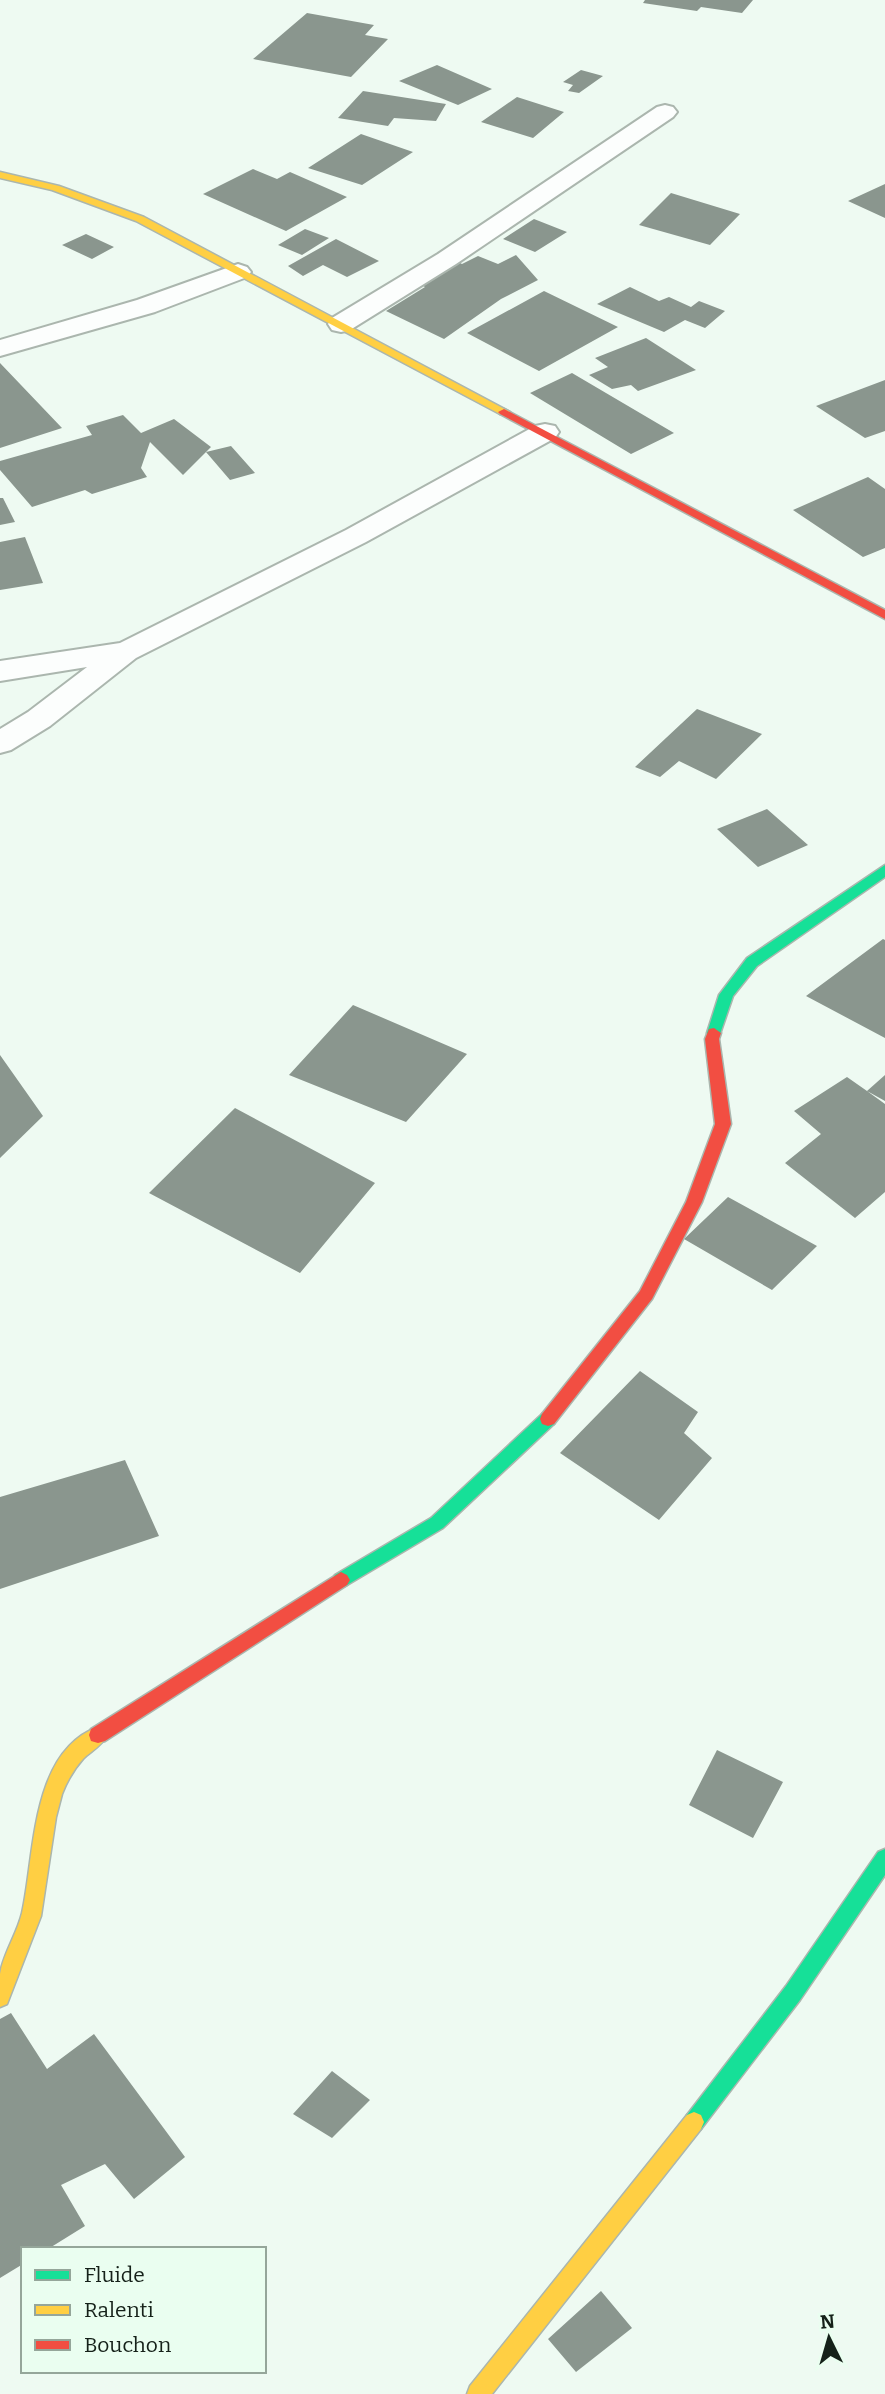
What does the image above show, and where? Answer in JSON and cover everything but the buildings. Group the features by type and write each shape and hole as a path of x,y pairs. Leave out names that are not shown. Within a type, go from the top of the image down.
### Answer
{"street":[{"path":"341,324 447,259 665,112"},
{"path":"0,175 55,188 140,219 885,615"},
{"path":"0,348 146,306 238,272"},
{"path":"0,743 40,719 128,651 356,536 545,432"},
{"path":"0,671 128,651"},
{"path":"0,1997 31,1916 43,1829 60,1770 86,1742 292,1609 437,1523 546,1422 646,1295 694,1202 723,1124 712,1039 726,995 752,962 885,870"},
{"path":"478,2394 658,2169 793,1993 885,1858"}],"traffic: fast":[{"path":"714,1033 726,995 752,962 885,870"},
{"path":"341,1580 437,1523 548,1419"},
{"path":"694,2122 793,1993 885,1858"}],"traffic: slow":[{"path":"0,175 55,188 140,219 504,412"},
{"path":"0,1997 31,1916 52,1794 62,1772 77,1752 98,1735"},
{"path":"478,2394 694,2122"}],"traffic: jam":[{"path":"504,412 885,615"},
{"path":"548,1419 646,1295 694,1202 723,1124 712,1039 714,1033"},
{"path":"98,1735 341,1580"}]}
